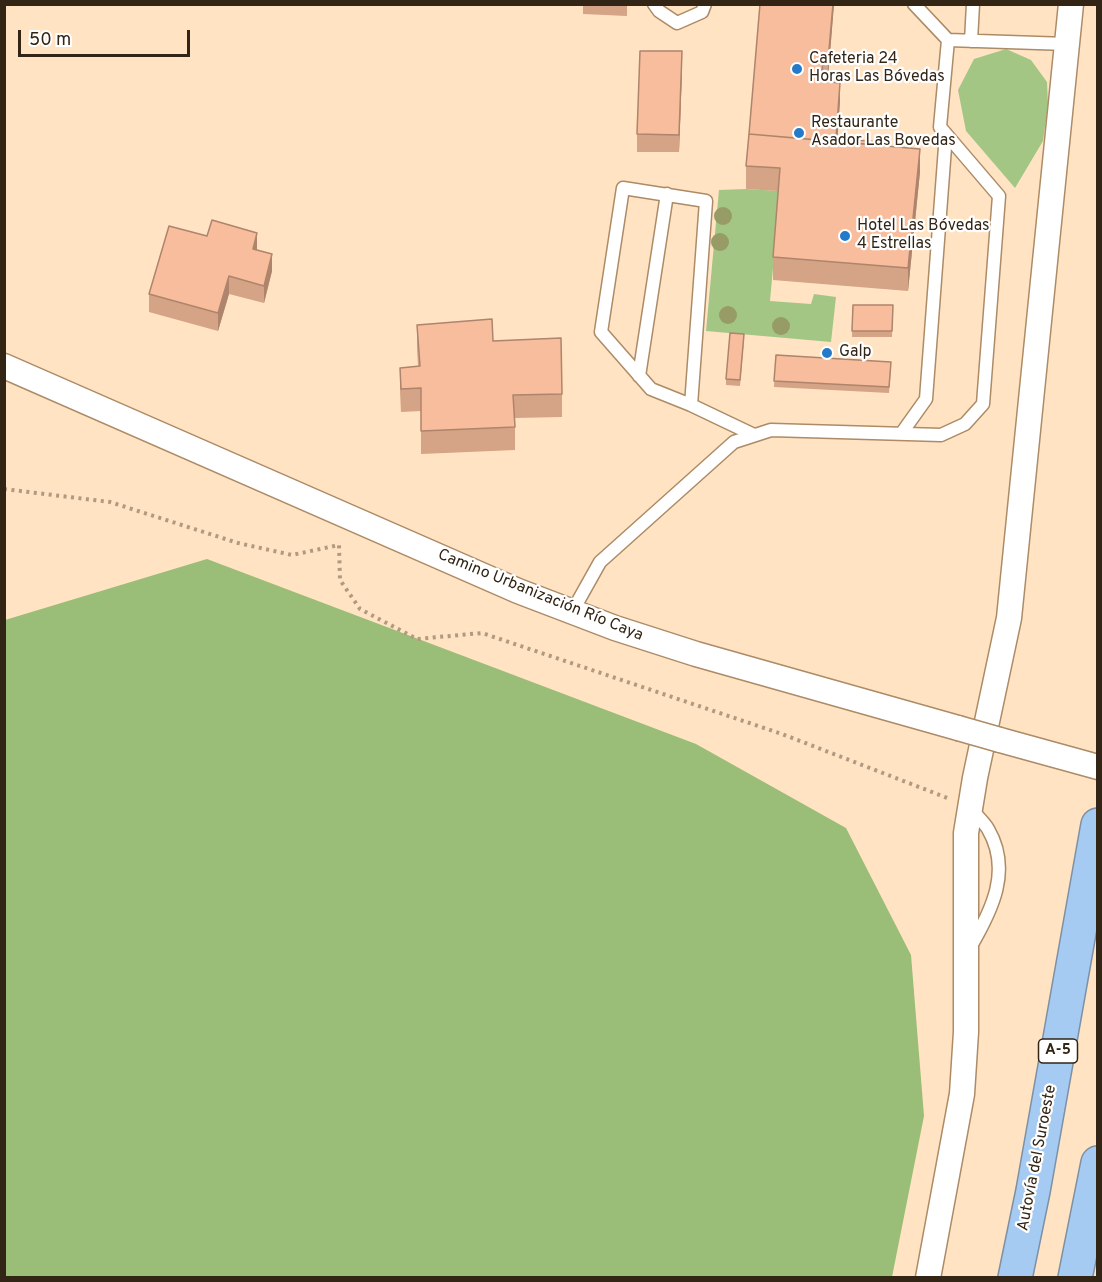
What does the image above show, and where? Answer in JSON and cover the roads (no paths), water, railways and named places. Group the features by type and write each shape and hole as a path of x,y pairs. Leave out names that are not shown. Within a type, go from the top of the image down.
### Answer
{"highway":[{"name":"Autovía del Suroeste","path":"1015,1278 1033,1191 1098,825"},
{"path":"1075,1278 1098,1163"}],"street":[{"path":"928,1278 962,1094 966,1032 966,833 1009,618 1071,4"},
{"name":"Camino Urbanización Río Caya","path":"4,366 518,591 615,628 716,661 1098,767"}],"lane":[{"path":"654,4 658,11 677,23 702,12 705,4"},
{"path":"915,4 948,40 1067,44"},
{"path":"971,41 973,4"},
{"path":"572,612 600,562 734,442 771,430 941,435 965,424 983,404 999,196 940,127 948,40"},
{"path":"901,434 926,399 946,134"},
{"path":"691,405 706,201 623,188 601,332 651,389 754,435"},
{"path":"639,376 667,194"},
{"path":"966,955 995,900 1000,872 998,851 988,828 970,807"}],"place":[{"name":"Cafeteria 24 Horas Las Bóvedas","path":"797,69"},
{"name":"Restaurante Asador Las Bovedas","path":"799,133"},
{"name":"Hotel Las Bóvedas 4 Estrellas","path":"845,236"},
{"name":"Galp","path":"827,353"}]}
